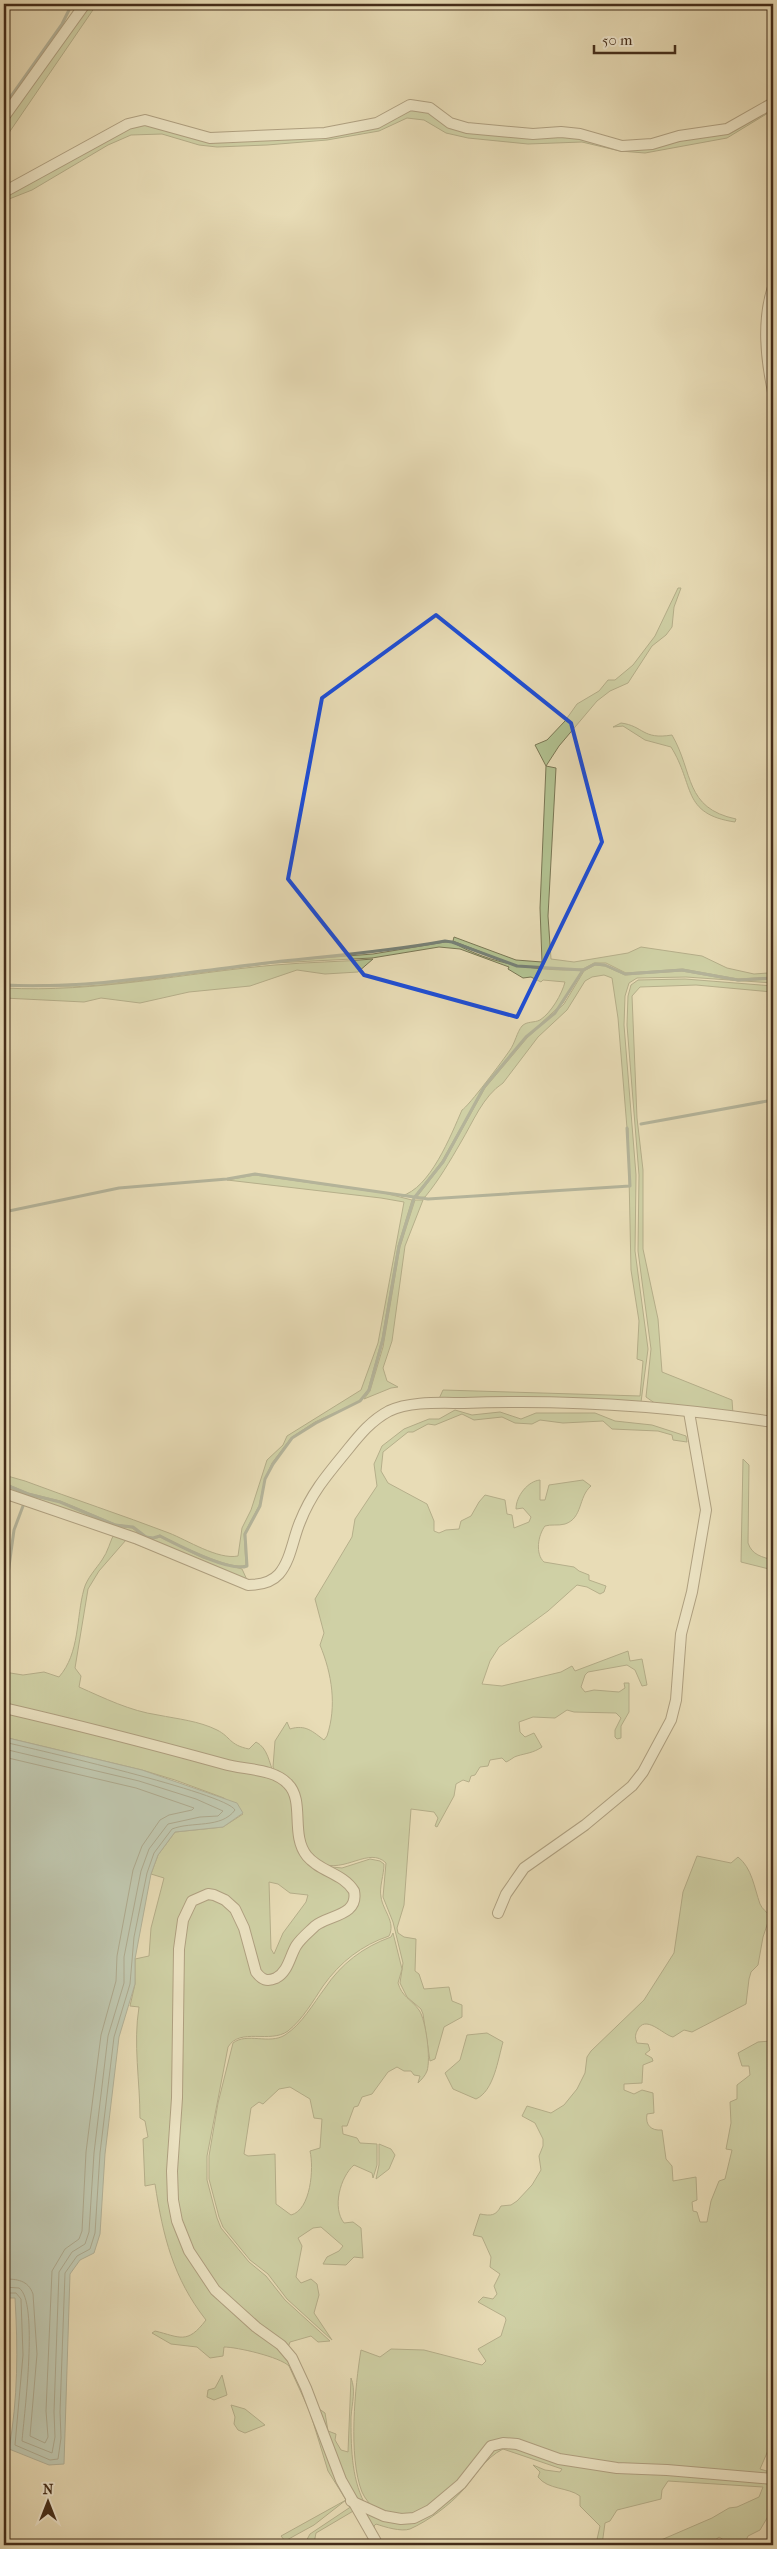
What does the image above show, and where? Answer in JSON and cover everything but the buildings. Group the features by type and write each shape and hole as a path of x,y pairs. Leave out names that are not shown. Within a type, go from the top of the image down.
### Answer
{"street":[{"path":"4,117 85,4"},
{"path":"4,192 128,124 145,120 210,138 325,133 377,123 410,105 430,108 450,122 467,128 533,134 560,132 580,134 622,146 652,144 678,136 727,129 773,103"},
{"path":"773,287 766,328 768,368 773,392"},
{"path":"4,1493 135,1538 248,1585 256,1585 274,1579 284,1566 308,1500 320,1481 361,1433 391,1410 413,1405 492,1402 618,1404 773,1422"},
{"path":"498,1912 506,1894 524,1868 585,1825 632,1786 643,1772 671,1720 676,1700 681,1634 692,1592 706,1510 689,1412"},
{"path":"4,1708 226,1765 267,1773 283,1780 294,1794 299,1841 306,1855 321,1867 347,1881 354,1891 354,1902 347,1911 318,1923 297,1945 285,1970 274,1979 268,1980 260,1978 256,1972 242,1921 230,1904 220,1897 208,1894 197,1897 189,1905 182,1920 179,1949 177,2098 172,2171 173,2200 177,2222 189,2251 215,2290 244,2317 281,2346 292,2358 350,2500 378,2545"},
{"path":"350,2500 384,2516 400,2519 414,2518 437,2504 461,2484 490,2446 503,2443 517,2444 559,2459 617,2468 667,2470 773,2479"}],"highlighted area":[{"path":"436,615 571,723 602,842 517,1017 364,975 288,879 322,698"}],"green space":[{"path":"88,4 97,4 4,140 4,121"},
{"path":"773,106 773,110 727,138 645,153 620,151 582,142 528,144 468,138 446,133 424,120 407,118 379,131 327,140 267,145 217,147 199,145 162,134 131,135 108,145 32,190 4,201 4,194 129,127 145,123 183,134 325,136 411,107 429,110 449,125 561,135 622,148 727,131"},
{"path":"678,588 681,588 674,607 672,627 666,635 652,646 628,683 610,691 597,701 559,746 546,766 535,745 547,740 565,721 577,704 599,691 608,680 615,680 633,665 655,636"},
{"path":"621,723 655,736 672,735 699,798 707,807 719,814 736,819 735,822 718,818 697,805 671,747 645,740 623,726 613,727"},
{"path":"546,766 556,768 548,916 551,959 574,962 628,953 641,947 702,956 727,968 754,974 768,973 773,967 773,977 738,979 683,969 626,973 606,963 594,963 583,969 557,970 517,966 453,941 454,937 516,960 542,962 540,908"},
{"path":"452,942 483,956 515,965 532,968 582,970 563,1003 526,1037 484,1087 442,1161 414,1197 401,1196 421,1183 430,1172 446,1146 462,1110 512,1047 522,1026 526,1023 540,1020 552,1008 565,982 543,980 541,982 531,977 523,978 508,969 509,967 460,949 439,947 372,958 274,963 115,984 73,987 4,986 115,983 283,961 373,954"},
{"path":"373,959 358,972 325,974 297,970 250,986 189,992 140,1003 101,998 84,1002 4,998 4,988 72,988 241,968"},
{"path":"595,965 605,966 625,975 682,971 734,980 686,977 637,978 629,983 625,996 624,1025 636,1175 635,1251 648,1349 641,1402 437,1403 443,1390 640,1396 643,1361 637,1359 639,1321 631,1270 628,1128 618,1018 612,978 604,975 592,977 585,981 567,1010 538,1037 503,1083 484,1102 430,1191 425,1197 416,1198 444,1162 485,1088 527,1038 564,1004 584,971"},
{"path":"685,979 773,986 772,992 696,985 640,987 632,996 637,1118 643,1170 643,1249 658,1319 662,1372 732,1400 733,1414 656,1404 646,1397 651,1349 638,1251 639,1175 627,1025 628,996 631,985 638,980"},
{"path":"773,979 773,983 741,981"},
{"path":"255,1175 384,1193 412,1200 398,1246 382,1339 368,1390 360,1401 315,1422 292,1437 272,1463 265,1479 259,1506 244,1534 246,1565 239,1566 216,1561 160,1535 153,1538 146,1536 133,1527 115,1524 60,1501 28,1493 4,1483 4,1475 25,1481 169,1533 203,1549 221,1555 238,1556 242,1528 251,1510 267,1460 283,1445 287,1436 361,1390 378,1343 404,1202 227,1180"},
{"path":"415,1200 423,1200 405,1246 392,1341 383,1368 387,1381 398,1387 364,1399 370,1391 383,1347 400,1247"},
{"path":"455,1410 472,1415 500,1412 521,1419 536,1413 595,1413 615,1421 652,1425 686,1436 687,1442 673,1440 672,1435 658,1431 612,1429 603,1421 563,1423 540,1420 532,1424 515,1423 502,1417 474,1420 462,1414 435,1425 428,1424 413,1432 408,1432 383,1452 381,1471 388,1483 427,1504 434,1521 434,1531 439,1533 446,1530 459,1529 461,1521 471,1516 485,1495 505,1500 507,1514 512,1515 514,1528 529,1522 531,1517 523,1508 516,1509 520,1494 531,1483 540,1480 540,1500 545,1500 549,1485 583,1480 591,1486 584,1496 578,1512 571,1521 562,1525 545,1526 539,1539 539,1554 544,1562 574,1567 589,1575 589,1580 606,1586 604,1592 600,1594 587,1587 577,1585 548,1611 499,1647 490,1661 482,1684 502,1686 561,1672 572,1666 575,1671 628,1651 630,1661 642,1659 647,1685 642,1686 635,1670 627,1665 588,1672 581,1687 585,1692 594,1690 619,1692 625,1688 624,1683 629,1683 629,1712 621,1726 621,1738 617,1739 615,1737 615,1730 621,1718 616,1713 574,1712 567,1710 555,1718 533,1717 519,1722 520,1732 525,1737 534,1733 542,1747 533,1752 516,1756 506,1762 502,1758 490,1760 488,1766 480,1767 475,1775 471,1776 469,1782 463,1780 456,1784 454,1796 437,1827 435,1826 438,1818 434,1812 411,1809 404,1905 397,1928 398,1933 404,1937 416,1939 415,1971 419,1974 424,1989 449,1987 452,2001 462,2005 462,2017 444,2027 435,2059 430,2061 423,2014 421,2009 407,1997 400,1983 403,1963 393,1922 383,1897 386,1863 372,1857 338,1865 329,1865 318,1862 307,1854 298,1802 273,1767 275,1741 287,1722 290,1729 305,1728 324,1740 327,1736 332,1713 332,1690 328,1667 320,1645 324,1633 315,1599 352,1537 355,1519 377,1486 374,1464 382,1446 404,1429 429,1419 439,1419"},
{"path":"743,1459 749,1465 748,1543 755,1553 773,1560 773,1570 741,1562"},
{"path":"4,1485 27,1495 59,1502 114,1526 132,1528 145,1538 153,1539 160,1537 203,1558 242,1569 248,1582 4,1492"},
{"path":"115,1532 247,1586 266,1584 279,1576 280,1578 270,1586 248,1589 126,1540 99,1571 88,1589 75,1668 81,1676 79,1687 117,1704 137,1710 203,1724 222,1733 242,1747 249,1749 256,1742 266,1752 274,1774 4,1706 4,1672 23,1675 44,1672 59,1677 66,1668 74,1646 85,1585 104,1557"},
{"path":"4,1710 266,1775 290,1788 301,1849 346,1882 352,1901 318,1922 284,1969 264,1979 231,1903 197,1896 181,1920 171,2190 194,2262 290,2359 349,2501 346,2500 328,2471 310,2412 289,2366 268,2356 230,2347 224,2347 223,2356 210,2358 197,2347 171,2344 152,2333 155,2331 177,2337 188,2336 194,2333 206,2320 185,2288 171,2256 155,2184 145,2186 143,2139 148,2137 145,2121 140,2118 137,2049 139,2007 130,2006 135,1984 135,1959 149,1956 151,1928 164,1878 151,1874 158,1855 175,1832 223,1827 243,1814 224,1798 175,1780 142,1770 4,1737","holes":["269,1882 278,1884 290,1893 308,1895 306,1902 283,1933 274,1954 271,1949"]},
{"path":"697,1856 731,1863 738,1857 743,1861 750,1872 761,1906 770,1916 763,1937 758,1965 751,1972 749,1979 746,2004 692,2032 684,2030 673,2037 649,2024 640,2026 636,2034 636,2041 637,2043 648,2044 650,2050 645,2054 652,2058 653,2061 643,2065 642,2083 624,2084 624,2090 634,2094 642,2090 653,2093 654,2113 647,2114 648,2124 652,2128 662,2130 666,2159 672,2166 673,2181 696,2177 697,2200 692,2202 693,2211 697,2212 700,2222 707,2222 711,2201 719,2181 725,2179 732,2150 726,2149 731,2123 730,2102 737,2099 737,2085 750,2075 749,2066 742,2066 738,2053 758,2042 771,2041 773,2047 773,2439 760,2469 773,2473 773,2477 632,2467 560,2457 502,2440 445,2495 414,2516 375,2510 362,2492 355,2460 355,2402 361,2350 380,2357 391,2349 424,2350 482,2365 486,2361 478,2349 501,2336 506,2320 505,2317 478,2302 483,2297 493,2299 497,2294 494,2286 500,2274 490,2267 491,2257 482,2237 473,2235 480,2214 493,2214 501,2206 511,2205 517,2201 532,2185 541,2170 539,2156 543,2146 543,2139 535,2123 522,2116 527,2106 551,2113 564,2105 577,2089 585,2073 587,2057 591,2051 644,2000 674,1953 683,1892"},
{"path":"370,1859 384,1864 381,1893 382,1902 391,1926 389,1936 361,1949 344,1962 323,1986 303,2015 288,2031 281,2035 240,2038 233,2041 228,2047 207,2156 207,2180 221,2228 249,2262 266,2276 285,2300 330,2341 318,2342 311,2336 290,2342 287,2350 233,2305 196,2261 174,2199 183,1929 198,1899 208,1896 234,1910 255,1973 275,1981 298,1946 357,1896 322,1866 342,1868"},
{"path":"393,1933 402,1969 398,1983 404,1995 416,2006 422,2015 426,2031 428,2065 427,2071 418,2083 420,2076 414,2075 411,2071 404,2071 397,2067 388,2072 372,2094 362,2097 358,2106 354,2107 347,2126 342,2126 343,2134 357,2138 360,2143 377,2144 377,2165 373,2178 372,2173 354,2165 345,2177 338,2201 340,2217 344,2223 353,2222 361,2228 363,2258 354,2257 346,2265 323,2264 327,2257 339,2251 343,2246 321,2227 313,2228 298,2238 302,2246 296,2277 301,2283 311,2279 317,2284 319,2295 314,2313 332,2340 287,2299 268,2274 250,2260 223,2227 209,2179 209,2156 218,2103 233,2043 245,2039 272,2039 285,2035 302,2020 338,1971 362,1951 391,1937","holes":["290,2087 310,2099 314,2118 322,2119 320,2148 310,2151 312,2167 310,2188 303,2205 298,2212 291,2215 276,2204 275,2154 248,2156 244,2154 251,2108 259,2102 263,2104 279,2089"]},
{"path":"487,2033 503,2042 491,2082 482,2095 476,2099 453,2089 445,2073 460,2060 467,2035"},
{"path":"379,2144 391,2149 395,2155 389,2169 376,2179 379,2165"},
{"path":"222,2375 227,2395 214,2400 207,2397 208,2390 215,2388"},
{"path":"351,2378 353,2392 351,2438 354,2471 364,2502 352,2500 315,2406 325,2413 328,2431 336,2434 335,2440 341,2450 348,2452"},
{"path":"231,2405 245,2409 265,2425 245,2433 238,2430 234,2424 235,2417"},
{"path":"503,2444 546,2458 773,2481 773,2508 760,2530 748,2536 744,2545 730,2544 719,2537 709,2545 656,2545 661,2540 712,2518 729,2508 737,2507 759,2497 763,2487 668,2481 662,2490 661,2499 617,2510 610,2521 605,2523 602,2545 596,2544 600,2526 580,2506 580,2496 542,2481 538,2477 540,2472 533,2465 545,2470 560,2472 562,2469 503,2449 486,2462 452,2501 431,2517 410,2529 398,2530 376,2524 374,2526 377,2537 359,2507 373,2514 422,2517 488,2452"},
{"path":"346,2500 314,2525 285,2541 281,2536"},
{"path":"352,2506 355,2510 316,2533 314,2543 304,2545 310,2534"}],"water":[{"path":"4,1737 142,1770 237,1803 243,1813 223,1827 175,1832 158,1855 151,1874 135,1959 135,1984 119,2037 105,2154 100,2234 94,2253 80,2260 70,2274 64,2464 49,2465 9,2449 16,2392 17,2336 15,2298 4,2298"}],"waterway":[{"path":"4,106 62,24 72,4"},
{"path":"4,985 35,986 96,983 372,952 445,941 517,966 583,970"},
{"path":"4,1484 28,1494 60,1502 115,1525 133,1527 146,1537 160,1536 216,1562 239,1567 247,1566 245,1534 260,1506 265,1479 273,1464 292,1438 316,1423 360,1401 369,1390 383,1339 399,1246 414,1198 443,1162 484,1087 526,1037 555,1013 583,970 595,964 605,965 625,974 682,970 738,980 773,978"},
{"path":"641,1124 773,1100"},
{"path":"4,1212 119,1188 227,1179 255,1174 428,1199 630,1186 627,1128"},
{"path":"4,1603 14,1530 23,1506"}]}
